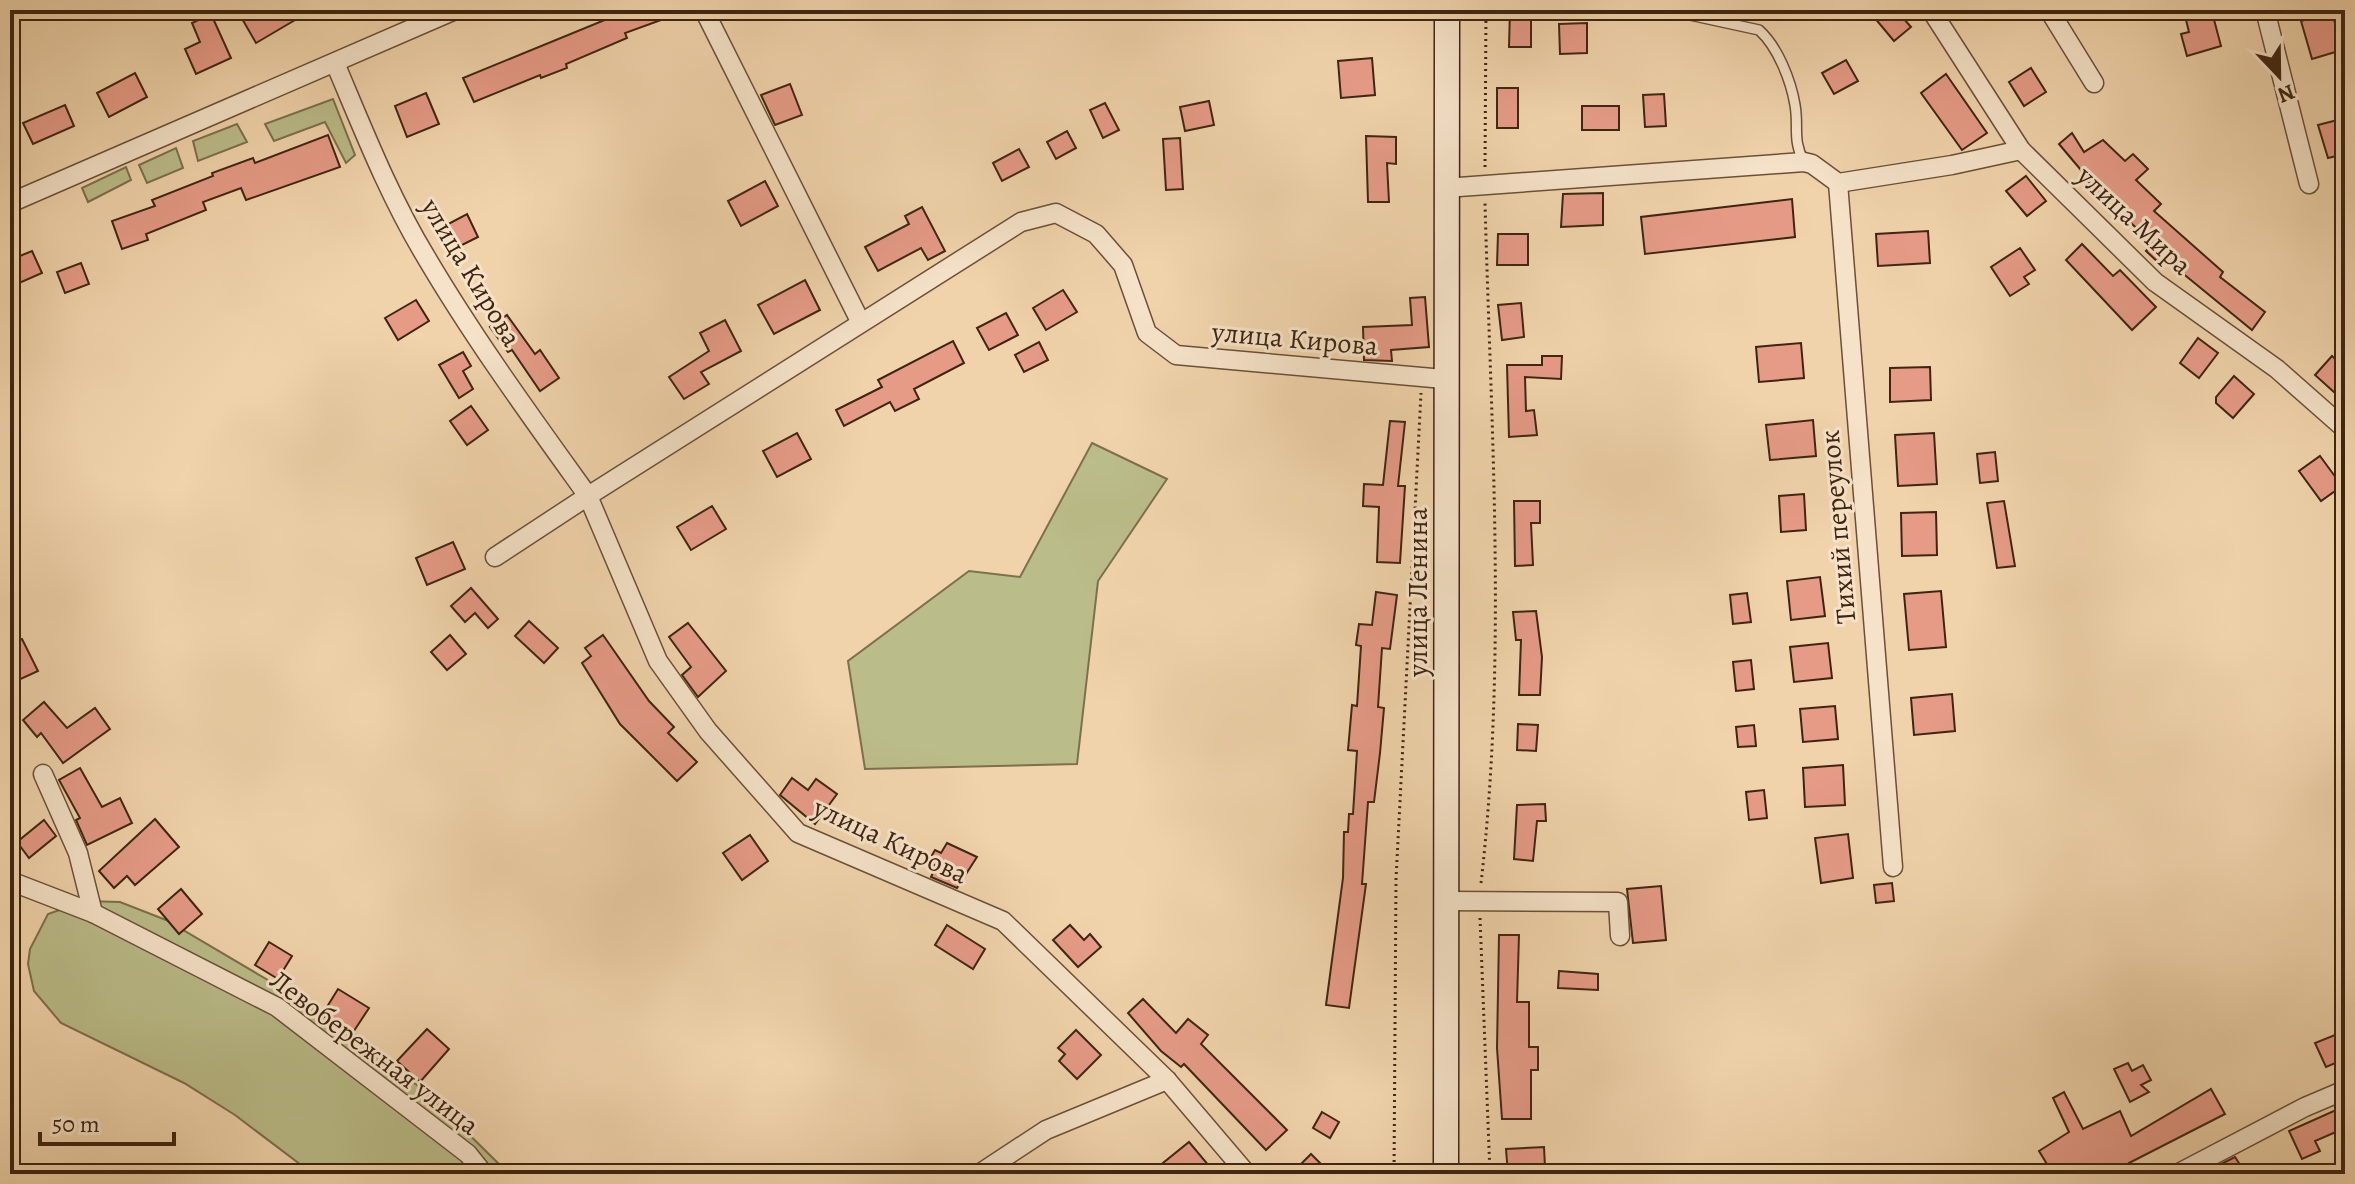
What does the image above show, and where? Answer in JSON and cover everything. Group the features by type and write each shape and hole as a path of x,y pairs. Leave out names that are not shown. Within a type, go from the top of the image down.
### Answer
{"main road":[{"name":"улица Ленина","path":"1446,1174 1447,901 1433,378 1445,188 1447,10"}],"street":[{"path":"10,203 455,10"},
{"path":"704,10 860,321"},
{"name":"улица Мира","path":"1931,10 2021,150 2155,282 2277,369 2345,429"},
{"path":"2049,10 2094,83"},
{"path":"2265,10 2309,184"},
{"name":"улица Кирова","path":"335,63 385,180 425,256 489,358 588,496 658,661 708,731 798,833 1003,921 1167,1080 1247,1174"},
{"path":"1445,188 1804,162 1812,164 1838,183 1952,165 2021,150"},
{"name":"Тихий переулок","path":"1838,183 1893,867"},
{"name":"улица Кирова","path":"495,557 860,321 1021,222 1056,213 1096,234 1123,265 1147,333 1176,355 1433,378"},
{"path":"43,774 78,853 93,913"},
{"name":"Левобережная улица","path":"10,881 93,913 277,1007 468,1154 484,1174"},
{"path":"1447,901 1618,902 1620,936"},
{"path":"979,1174 1046,1130 1167,1080"},
{"path":"2177,1174 2305,1107 2345,1090"}],"lane":[{"path":"1667,10 1759,30 1769,39 1790,84 1796,108 1795,145 1804,162"}],"path":[{"path":"1486,10 1485,185 1494,647 1491,801 1479,901 1490,1174"},
{"path":"1394,1174 1396,879 1433,378"}],"green space":[{"path":"333,99 355,155 346,163 325,122 274,141 265,124"},
{"path":"237,124 247,142 198,161 193,141"},
{"path":"176,148 183,168 147,183 139,165"},
{"path":"126,167 131,180 88,202 82,188"},
{"path":"1092,443 1167,479 1098,581 1077,764 865,769 848,661 969,571 1020,577"},
{"path":"85,901 120,902 166,920 341,1023 429,1095 509,1174 313,1174 235,1115 184,1083 61,1023 34,991 28,964 30,949 48,914"}],"building":[{"path":"237,10 312,10 256,43"},
{"path":"629,10 683,12 625,33 627,38 566,64 567,68 541,78 540,75 474,102 463,78"},
{"path":"1510,10 1531,10 1531,47 1509,47"},
{"path":"1868,10 1896,10 1911,27 1894,41"},
{"path":"2212,12 2221,46 2187,56 2181,34 2189,32 2186,20"},
{"path":"2332,12 2342,50 2312,59 2301,21"},
{"path":"211,14 231,58 196,74 185,49 200,42 192,23"},
{"path":"1587,23 1587,53 1560,54 1559,24"},
{"path":"1372,58 1375,95 1341,98 1338,61"},
{"path":"1846,60 1858,81 1834,94 1822,73"},
{"path":"2031,68 2046,92 2024,106 2009,82"},
{"path":"135,73 147,97 109,117 97,93"},
{"path":"1946,74 1987,133 1962,150 1921,93"},
{"path":"790,84 802,115 775,125 761,95"},
{"path":"1497,88 1518,88 1518,128 1497,128"},
{"path":"426,93 439,124 407,137 395,106"},
{"path":"1664,94 1666,126 1645,127 1643,95"},
{"path":"1209,101 1214,125 1185,131 1180,107"},
{"path":"1105,103 1119,130 1103,138 1090,110"},
{"path":"65,105 74,126 33,144 23,123"},
{"path":"1582,106 1619,106 1619,130 1582,130"},
{"path":"2345,118 2345,154 2328,158 2318,125"},
{"path":"1067,131 1076,148 1056,159 1047,142"},
{"path":"2072,133 2084,152 2103,140 2125,161 2133,154 2148,169 2136,180 2161,204 2154,211 2223,272 2220,277 2265,312 2252,330 2164,258 2159,263 2146,251 2153,244 2084,178 2086,176 2059,144"},
{"path":"328,135 340,167 246,200 241,188 203,202 206,210 146,234 148,240 122,249 112,221 155,206 152,200 213,176 212,173 253,158 255,163"},
{"path":"1366,136 1396,137 1396,164 1387,163 1389,202 1368,202"},
{"path":"1180,138 1183,189 1166,190 1163,139"},
{"path":"1019,149 1029,167 1002,181 993,163"},
{"path":"2026,176 2046,201 2027,216 2006,191"},
{"path":"765,181 778,206 741,226 728,201"},
{"path":"1603,193 1603,225 1561,227 1563,194"},
{"path":"1792,199 1795,237 1645,254 1641,217"},
{"path":"922,207 945,251 928,260 921,248 878,271 865,247 909,224 905,216"},
{"path":"467,214 478,237 448,252 437,230"},
{"path":"1928,231 1930,263 1878,266 1876,234"},
{"path":"1498,234 1528,234 1528,265 1497,265"},
{"path":"2082,244 2113,276 2120,270 2156,307 2132,330 2066,260"},
{"path":"2020,248 2035,270 2024,277 2029,284 2010,296 1991,267"},
{"path":"32,251 42,273 10,287 10,260"},
{"path":"81,263 89,284 65,293 57,272"},
{"path":"805,280 820,310 774,334 758,305"},
{"path":"1063,290 1077,312 1046,330 1033,308"},
{"path":"1425,297 1429,347 1391,350 1392,361 1364,360 1363,327 1412,325 1410,298"},
{"path":"416,300 429,321 398,340 385,318"},
{"path":"1521,303 1524,337 1502,340 1498,305"},
{"path":"1006,313 1018,335 989,350 977,328"},
{"path":"507,315 535,354 540,350 559,378 540,391 512,350 508,352 490,327"},
{"path":"725,320 741,351 701,372 709,384 684,399 669,377 709,351 700,333"},
{"path":"2198,338 2218,353 2199,378 2180,363"},
{"path":"953,341 964,363 914,389 919,399 895,411 890,402 844,426 836,410 882,387 878,380"},
{"path":"1039,342 1048,360 1024,372 1015,355"},
{"path":"1801,343 1804,378 1759,382 1756,347"},
{"path":"463,352 471,366 463,371 473,389 459,398 439,365"},
{"path":"1542,356 1562,356 1561,379 1525,377 1526,411 1534,410 1537,435 1509,437 1507,365 1542,365"},
{"path":"2332,356 2345,368 2345,402 2315,375"},
{"path":"1930,367 1931,400 1890,402 1890,368"},
{"path":"2234,376 2254,394 2233,418 2216,403 2216,397"},
{"path":"471,406 488,430 467,445 450,421"},
{"path":"1813,420 1816,456 1770,460 1766,425"},
{"path":"1390,421 1405,422 1398,486 1405,486 1400,563 1377,562 1379,507 1363,506 1364,484 1383,485"},
{"path":"797,433 811,459 777,477 763,451"},
{"path":"1934,433 1937,484 1898,486 1895,435"},
{"path":"1995,452 1998,481 1980,483 1977,454"},
{"path":"2320,456 2342,486 2321,501 2299,471"},
{"path":"1804,494 1806,530 1781,532 1779,496"},
{"path":"1514,501 1540,501 1540,523 1531,523 1533,565 1515,566"},
{"path":"2004,501 2015,566 1997,568 1987,503"},
{"path":"712,506 726,529 691,550 677,527"},
{"path":"1936,512 1937,555 1902,556 1901,513"},
{"path":"453,542 465,569 427,585 416,558"},
{"path":"1820,577 1825,616 1791,620 1787,581"},
{"path":"471,588 498,619 488,628 475,613 465,622 451,606"},
{"path":"1941,591 1946,647 1909,650 1904,594"},
{"path":"1376,592 1397,595 1390,649 1382,648 1378,707 1384,708 1380,753 1374,802 1368,802 1362,884 1366,884 1349,1008 1326,1005 1343,878 1344,832 1348,832 1349,814 1353,814 1357,751 1348,750 1352,705 1357,706 1361,646 1356,645 1359,624 1372,625"},
{"path":"1747,593 1751,622 1733,624 1730,595"},
{"path":"1536,611 1542,657 1540,695 1519,695 1521,640 1516,640 1513,612"},
{"path":"529,621 558,648 544,663 515,636"},
{"path":"688,623 726,671 698,697 682,675 691,667 669,637"},
{"path":"450,635 466,654 447,670 431,652"},
{"path":"603,635 649,701 674,727 668,733 697,762 677,781 620,724 582,663 591,656 585,648"},
{"path":"22,639 38,671 14,682 10,675 10,644"},
{"path":"1828,643 1832,678 1794,682 1790,647"},
{"path":"1751,660 1754,689 1736,691 1733,662"},
{"path":"1952,694 1955,731 1914,735 1911,698"},
{"path":"44,702 67,728 95,708 110,729 63,763 41,733 37,737 23,720"},
{"path":"1835,706 1838,739 1803,742 1800,709"},
{"path":"1518,724 1538,725 1536,751 1517,750"},
{"path":"1754,725 1756,746 1738,747 1736,727"},
{"path":"1843,765 1845,805 1805,807 1803,768"},
{"path":"80,768 102,807 120,798 132,823 87,845 76,820 80,818 59,780"},
{"path":"792,778 808,790 816,779 837,794 815,824 780,795"},
{"path":"1764,790 1767,818 1749,820 1746,792"},
{"path":"1545,804 1546,821 1537,821 1533,861 1514,859 1517,805"},
{"path":"155,819 179,847 135,885 127,876 114,888 99,871"},
{"path":"44,820 56,836 29,858 17,842"},
{"path":"1848,834 1853,878 1821,883 1815,838"},
{"path":"750,835 768,861 742,880 723,853"},
{"path":"947,843 977,857 957,888 931,877 936,866 928,862 935,850 941,853"},
{"path":"1892,883 1894,901 1876,903 1874,885"},
{"path":"1661,886 1666,940 1633,943 1627,889"},
{"path":"181,889 202,914 179,934 158,909"},
{"path":"947,925 985,949 973,969 935,945"},
{"path":"1070,925 1084,940 1090,934 1101,947 1078,967 1053,940"},
{"path":"1499,935 1519,935 1517,1002 1529,1002 1529,1047 1538,1047 1538,1070 1531,1070 1531,1119 1502,1119 1497,1048"},
{"path":"269,942 292,956 278,979 255,965"},
{"path":"1559,971 1598,974 1598,990 1558,988"},
{"path":"338,989 369,1008 352,1034 322,1015"},
{"path":"1143,999 1176,1033 1188,1019 1208,1035 1201,1044 1287,1130 1266,1150 1184,1064 1181,1067 1161,1051 1128,1013"},
{"path":"427,1029 449,1049 420,1082 397,1061"},
{"path":"1076,1030 1101,1055 1077,1079 1059,1061 1065,1054 1058,1048"},
{"path":"2345,1031 2345,1059 2326,1067 2315,1043"},
{"path":"2128,1063 2132,1071 2143,1065 2151,1080 2141,1085 2149,1092 2130,1102 2114,1069"},
{"path":"2211,1089 2225,1114 2129,1163 2132,1168 2121,1174 2053,1174 2039,1151 2069,1132 2053,1098 2064,1092 2083,1129 2120,1111 2131,1136"},
{"path":"2345,1106 2345,1128 2315,1141 2320,1151 2302,1159 2289,1131"},
{"path":"1322,1112 1339,1122 1330,1138 1313,1128"},
{"path":"1189,1142 1210,1167 1201,1174 1172,1174 1163,1163"},
{"path":"1544,1147 1545,1167 1528,1168 1529,1174 1508,1174 1506,1149"},
{"path":"1311,1154 1331,1174 1291,1174"},
{"path":"2235,1157 2246,1174 2206,1174 2217,1166"}]}
